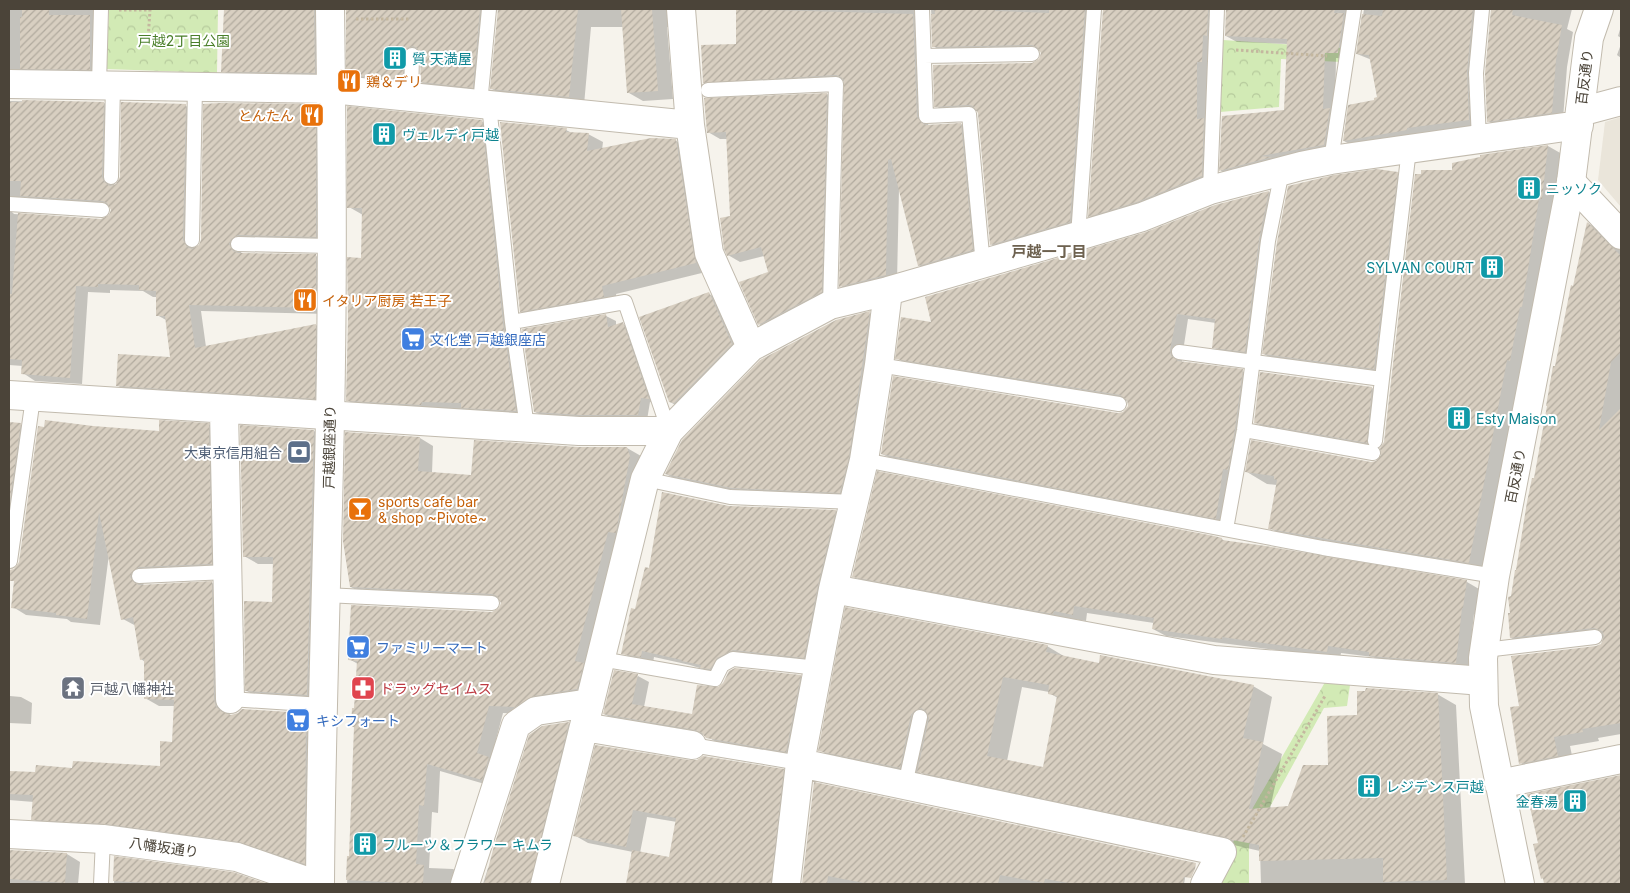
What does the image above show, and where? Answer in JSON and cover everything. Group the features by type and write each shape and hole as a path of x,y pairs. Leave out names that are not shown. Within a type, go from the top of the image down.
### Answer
{"street":[{"path":"681,9 690,125 709,253 751,346"},
{"name":"百反通り","path":"1520,884 1484,706 1485,650 1495,576 1571,182 1589,38 1599,9"},
{"name":"戸越銀座通り","path":"320,884 322,705 330,416 330,14"},
{"path":"9,84 331,89 690,125"},
{"path":"545,884 644,479 669,432 751,346 830,306 983,265 1078,236 1142,216 1210,190 1330,160 1480,140 1580,119 1621,101"},
{"path":"1571,182 1621,235"},
{"path":"786,884 800,763 833,589 864,460 888,291"},
{"path":"21,397 579,431 669,432"},
{"path":"224,410 230,699"},
{"path":"833,589 1214,660 1483,681"},
{"path":"465,884 516,725 536,711 587,715 692,745"},
{"path":"1499,784 1621,759"},
{"path":"800,763 1222,852 1205,884"},
{"name":"八幡坂通り","path":"9,834 103,839 236,857 315,884"}],"lane":[{"path":"101,9 112,177"},
{"path":"489,9 484,104 527,427"},
{"path":"922,9 926,116 970,114 983,265"},
{"path":"1078,236 1094,9"},
{"path":"1210,190 1216,9"},
{"path":"1330,160 1354,9"},
{"path":"1480,140 1476,73 1482,9"},
{"path":"924,56 1032,54"},
{"path":"411,97 412,55"},
{"path":"708,90 836,84 830,306"},
{"path":"192,240 195,87"},
{"path":"1244,430 1374,447 1409,149"},
{"path":"1226,529 1244,430 1268,241 1282,171"},
{"path":"9,204 102,210"},
{"path":"238,244 331,246"},
{"path":"512,322 625,302 669,432"},
{"path":"1179,352 1382,380"},
{"path":"879,365 1119,404"},
{"path":"10,561 21,397"},
{"path":"864,460 1323,548 1495,576"},
{"path":"644,479 730,497 854,502"},
{"path":"139,576 227,572"},
{"path":"325,594 492,603"},
{"path":"1485,650 1595,637"},
{"path":"601,659 715,679 722,665 732,659 818,668"},
{"path":"230,699 322,705"},
{"path":"905,785 920,717"},
{"path":"692,745 800,763"},
{"path":"101,884 103,839"}],"path":[{"path":"101,9 150,10 148,40"},
{"path":"330,14 410,18"},
{"path":"1215,49 1347,57"},
{"path":"1243,837 1340,669"}],"shaded area":[{"path":"1621,117 1621,207 1598,180 1605,122"}],"green space":[{"name":"戸越2丁目公園","path":"109,9 218,9 217,73 106,69"},
{"path":"1223,40 1342,48 1341,62 1281,59 1279,107 1220,112"},
{"path":"1328,677 1351,678 1347,706 1324,708 1249,845 1249,884 1209,884"}],"building":[{"path":"22,9 49,9 49,15 90,15 90,70 20,69 20,17 22,17"},
{"path":"224,9 314,9 315,73 221,72"},
{"path":"346,9 480,9 473,88 420,82 421,55 417,48 413,46 404,51 403,80 346,75"},
{"path":"498,9 578,9 569,97 490,89"},
{"path":"621,9 652,9 658,91 627,93"},
{"path":"736,9 913,14 917,117 926,125 961,123 973,250 918,266 891,159 888,160 886,275 839,287 844,80 836,75 703,83 701,45 736,44"},
{"path":"934,9 995,9 995,11 1049,13 1049,9 1085,9 1070,222 990,245 978,113 973,106 969,105 934,107 933,65 1032,63 1039,59 1041,53 1037,47 1032,45 932,47 931,14 935,14"},
{"path":"1103,9 1208,9 1207,36 1203,35 1202,62 1197,62 1197,119 1204,118 1202,176 1137,202 1088,217"},
{"path":"1226,9 1335,9 1334,13 1344,13 1338,53 1325,53 1323,109 1330,108 1324,145 1260,156 1272,157 1219,171 1222,116 1284,110 1287,39 1225,36"},
{"path":"1383,9 1473,9 1467,72 1469,120 1407,128 1407,130 1343,141 1348,105 1374,100 1377,97 1369,55 1356,54 1362,14 1382,16"},
{"path":"1491,9 1513,9 1512,15 1562,25 1556,60 1552,113 1487,122 1485,73"},
{"path":"827,93 822,292 758,325 739,282 768,272 761,247 727,256 724,249 720,218 730,216 726,132 707,133 704,98"},
{"path":"22,100 104,102 102,177 104,182 110,186 116,184 120,177 121,102 186,104 183,240 187,247 192,249 199,245 201,240 203,104 316,104 316,237 238,235 231,239 229,244 233,251 238,253 316,254 316,308 189,305 195,348 316,324 315,399 116,386 118,354 170,357 165,316 156,316 156,291 139,290 139,285 98,284 98,287 76,286 70,378 21,374 22,360 9,359 9,294 12,294 18,213 101,219 109,215 111,210 107,203 103,201 20,196 21,181 9,181 9,102 22,102"},
{"path":"347,106 482,120 503,323 516,411 461,408 461,403 422,402 421,405 346,401 347,257 361,258 362,208 347,208"},
{"path":"500,122 567,128 566,132 589,133 587,151 651,138 676,139 696,263 602,286 604,297 520,312"},
{"path":"1548,145 1542,199 1539,199 1522,307 1520,307 1510,361 1507,360 1469,563 1268,529 1277,480 1274,479 1274,476 1245,472 1251,440 1371,462 1376,461 1381,455 1380,448 1384,442 1415,174 1421,174 1421,170 1452,170 1452,163 1480,157 1480,155"},
{"path":"1377,169 1398,172 1374,369 1262,354 1277,242 1288,186 1334,175"},
{"path":"1269,191 1259,240 1245,352 1212,348 1215,319 1177,314 1170,350 1171,356 1178,361 1243,369 1228,470 1223,469 1216,519 881,454 893,376 1118,413 1123,412 1128,406 1127,400 1120,395 895,359 901,317 931,322 925,297 1146,232 1215,205"},
{"path":"1587,222 1621,256 1621,352 1611,362 1599,430 1621,408 1621,723 1582,729 1583,732 1554,737 1558,756 1519,764 1510,707 1519,706 1511,656 1596,646 1601,644 1604,636 1602,631 1594,628 1510,638 1508,613 1510,613 1508,597 1511,596 1527,502 1532,478 1534,478 1553,366 1555,366 1571,285 1573,286"},
{"path":"709,292 732,344 674,403 669,402 639,317"},
{"path":"870,311 849,457 840,493 731,488 665,474 682,440 760,360 836,320"},
{"path":"606,314 608,327 623,322 649,399 641,398 638,415 579,415 534,412 522,329"},
{"path":"1260,372 1372,387 1367,443 1254,423"},
{"path":"45,420 159,431 159,420 209,423 212,564 139,567 132,572 130,577 139,585 212,581 214,699 216,707 222,712 231,715 238,713 242,709 306,713 305,864 239,842 105,824 31,820 33,795 9,794 9,771 35,772 36,765 72,768 73,761 160,766 160,741 172,742 174,700 144,699 144,659 140,660 133,617 121,620 99,512 87,619 11,608 14,581 9,581 9,570 14,569 19,562 38,426 44,427"},
{"path":"9,422 21,423 9,507"},
{"path":"240,425 314,430 307,695 245,691 244,601 272,602 273,557 243,557"},
{"path":"345,432 420,437 418,471 471,475 474,440 578,447 627,447 630,456 616,533 608,532 575,661 584,663 577,689 534,696 515,707 489,706 477,753 489,757 482,780 427,764 424,806 419,805 416,864 424,865 423,884 346,880 347,856 349,856 354,727 351,727 357,661 348,660 351,605 492,612 499,608 501,603 497,596 492,594 350,587 343,541"},
{"path":"877,471 1214,536 1222,538 1222,540 1467,580 1456,663 1369,656 1369,652 1328,646 1327,652 1222,637 1222,639 1152,629 1154,618 1074,606 1073,615 1054,611 1053,614 852,577"},
{"path":"662,492 729,506 836,510 818,585 804,658 733,650 717,658 710,669 700,668 701,665 642,651 641,657 621,654 631,608 635,609 645,567 649,568"},
{"path":"845,607 1048,645 1046,652 1099,663 1100,655 1254,685 1243,738 1263,742 1249,809 1288,806 1303,765 1328,765 1327,716 1357,715 1357,691 1365,691 1366,688 1438,693 1447,880 1383,882 1383,858 1259,861 1259,845 917,772 929,718 926,711 921,708 914,711 911,715 900,768 818,751","holes":["1003,677 1049,685 1048,694 1057,696 1043,767 987,756"]},
{"path":"735,668 801,675 786,752 706,738 702,733 695,730 603,714 614,670 638,674 632,704 692,714 697,685 718,687 723,683 729,671"},
{"path":"569,722 530,884 484,884 529,735 542,726"},
{"path":"595,745 689,760 697,760 703,756 784,769 771,884 626,884 632,850 669,857 676,818 633,810 626,847 573,836"},
{"path":"1621,775 1621,884 1544,884 1543,878 1541,879 1533,844 1538,843 1527,794"},
{"path":"814,782 1196,863 1195,869 1191,878 1184,877 1183,884 1075,884 1045,879 1044,883 1000,875 998,884 869,884 828,876 827,884 802,884"},
{"path":"9,850 67,853 65,883 9,879"},
{"path":"114,856 233,872 268,884 165,884 113,881"}],"place":[{"name":"質 天満屋","path":"395,58"},
{"name":"鶏＆デリ","path":"349,81"},
{"name":"とんたん","path":"312,115"},
{"name":"ヴェルディ戸越","path":"384,134"},
{"name":"ニッソク","path":"1529,188"},
{"name":"SYLVAN COURT","path":"1492,267"},
{"name":"イタリア厨房 若王子","path":"305,300"},
{"name":"文化堂 戸越銀座店","path":"413,339"},
{"name":"Esty Maison","path":"1459,418"},
{"name":"大東京信用組合","path":"299,452"},
{"name":"sports cafe bar & shop ~Pivote~","path":"360,509"},
{"name":"ファミリーマート","path":"358,647"},
{"name":"戸越八幡神社","path":"73,688"},
{"name":"ドラッグセイムス","path":"363,688"},
{"name":"キシフォート","path":"298,720"},
{"name":"レジデンス戸越","path":"1369,786"},
{"name":"金春湯","path":"1575,801"},
{"name":"フルーツ＆フラワー キムラ","path":"365,844"}],"district":[{"name":"戸越一丁目","path":"1049,251"}]}
